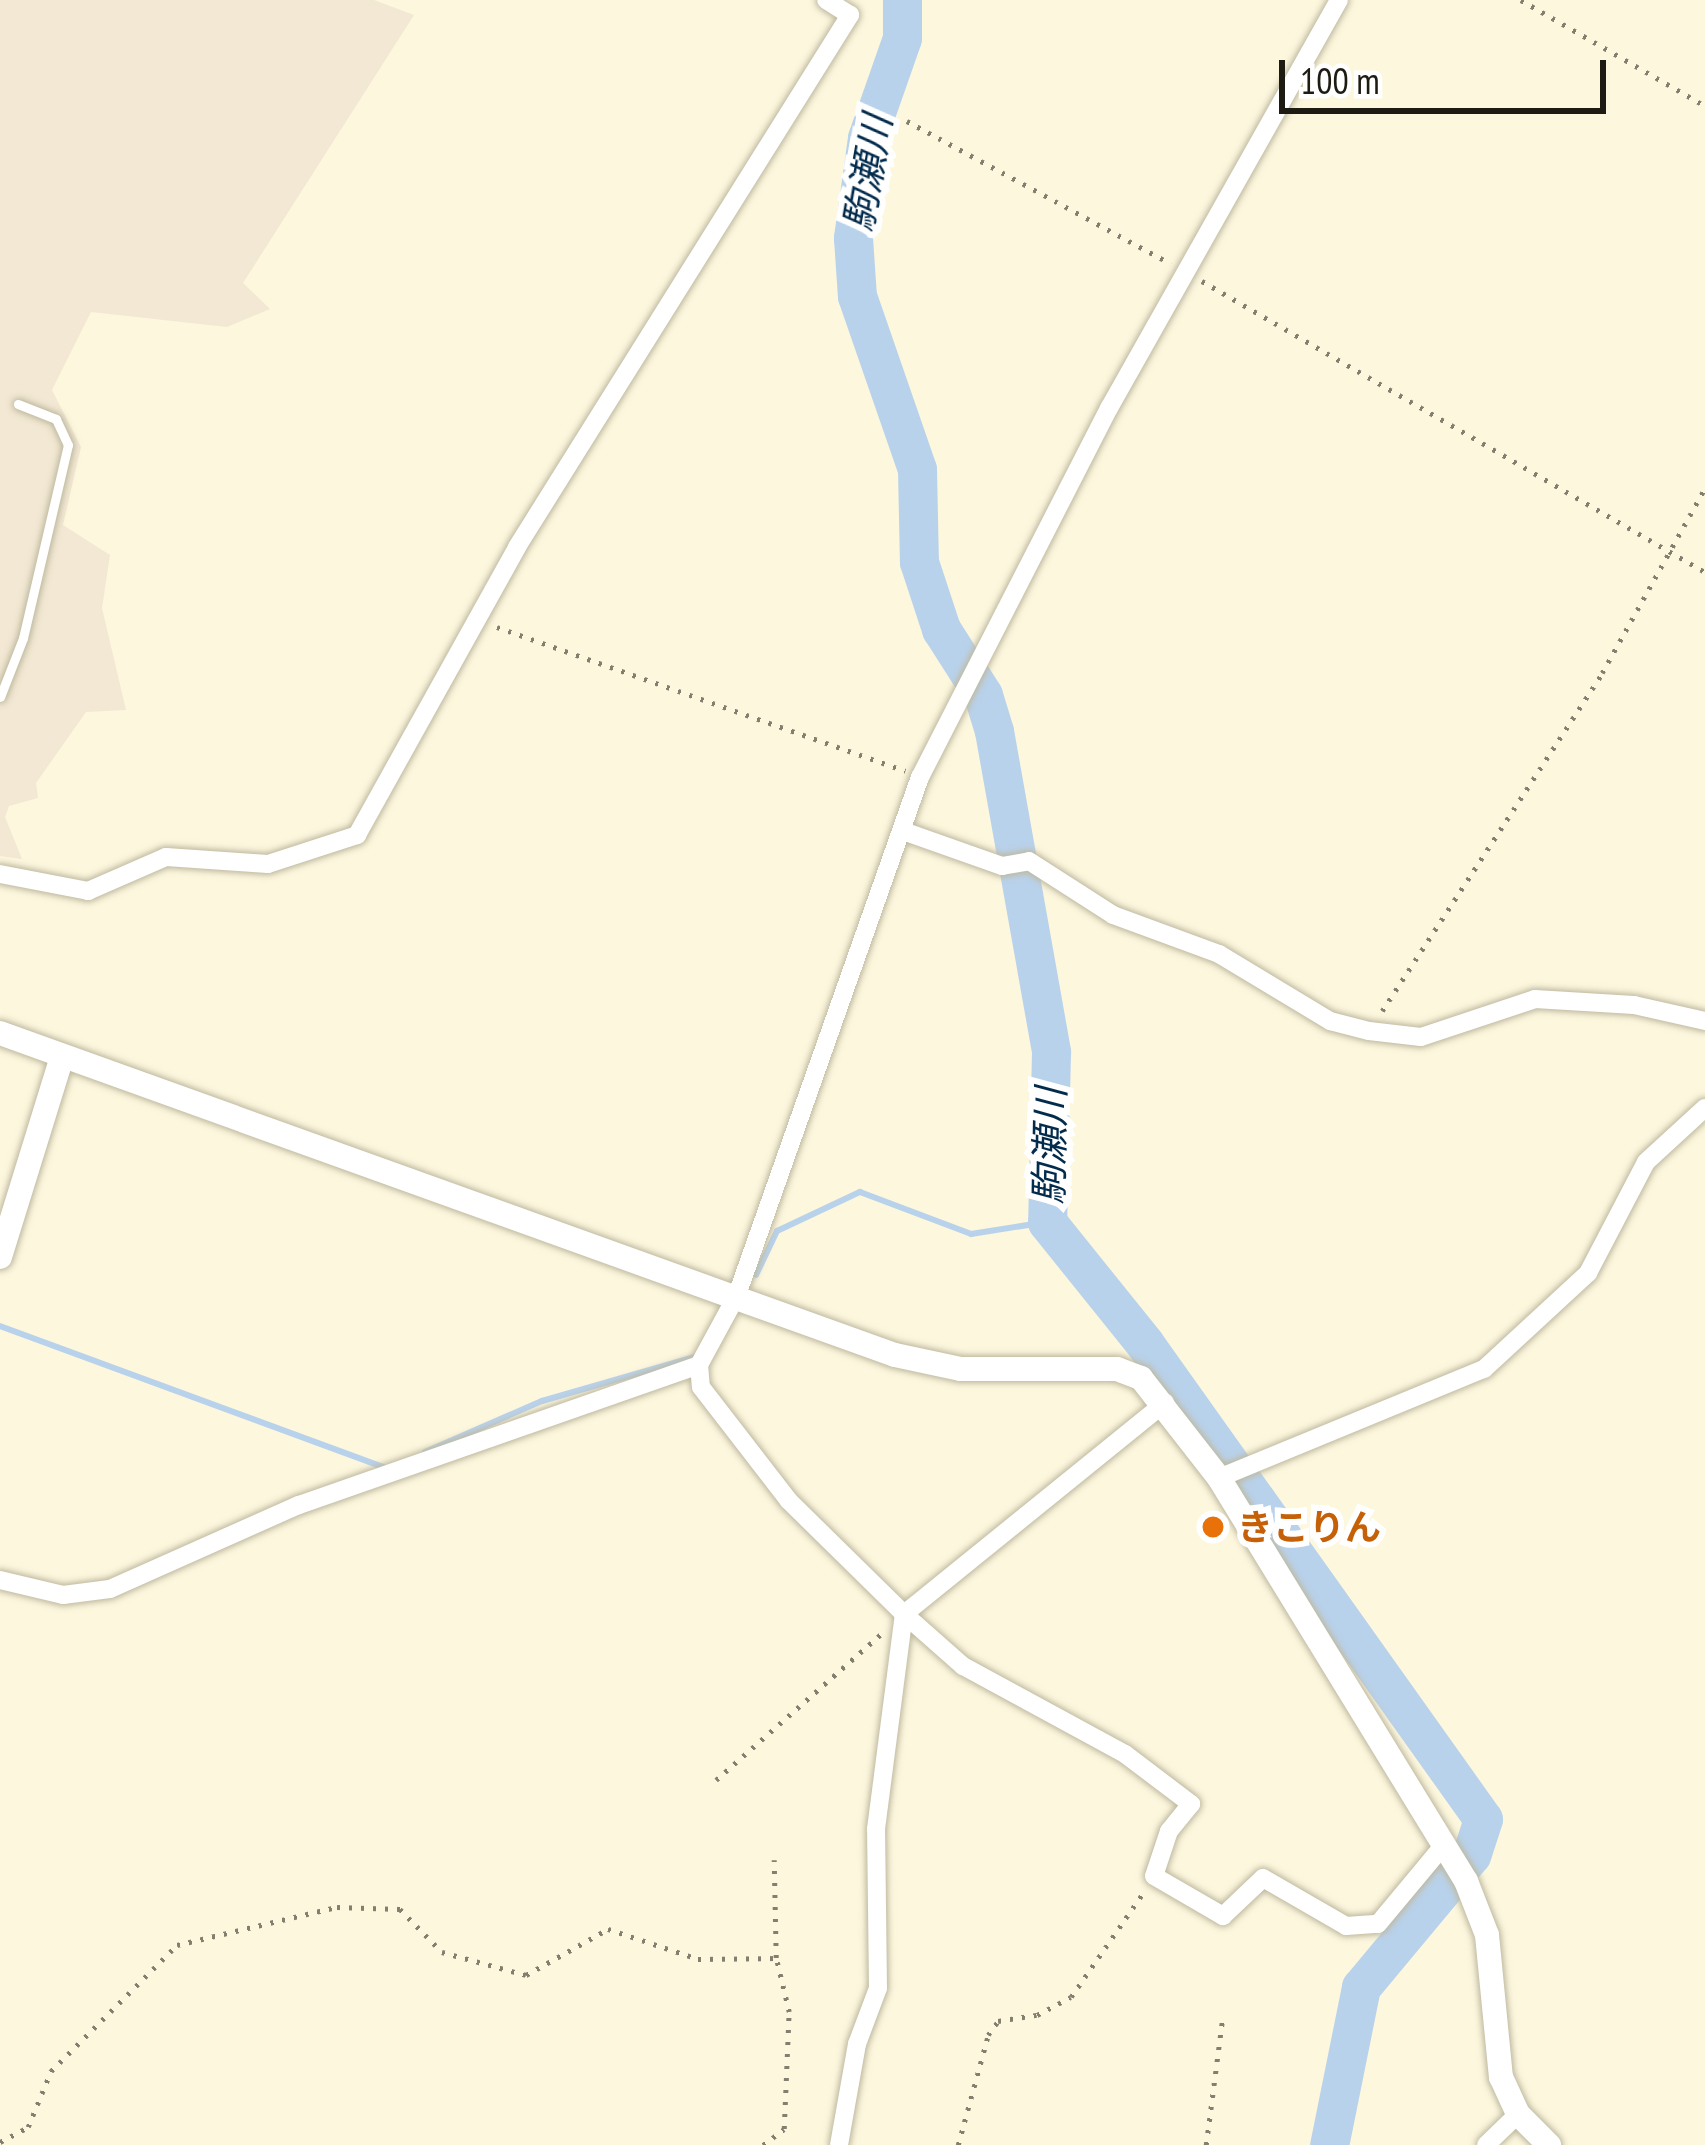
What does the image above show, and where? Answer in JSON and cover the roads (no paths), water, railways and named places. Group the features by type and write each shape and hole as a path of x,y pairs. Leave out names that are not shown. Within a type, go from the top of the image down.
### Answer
{"street":[{"path":"0,874 88,891 166,857 268,864 357,835 517,547 850,15 826,0"},
{"path":"1339,0 1186,272 920,777 737,1295 699,1365 700,1387 789,1501 963,1666 1125,1754 1191,1804 1169,1832 1154,1876 1223,1916 1263,1878 1346,1926 1378,1924 1445,1850"},
{"path":"903,831 1016,863 1113,915 1219,953 1330,1021 1369,1031 1421,1037 1535,999 1634,1006 1705,1021"},
{"path":"0,1033 895,1354 961,1369 1117,1369 1141,1378 1165,1402 1219,1478 1466,1881 1486,1935 1501,2077 1518,2114 1549,2145"},
{"path":"0,1257 62,1057"},
{"path":"1219,1478 1484,1369 1588,1273 1646,1162 1705,1108"},
{"path":"0,1580 63,1595 110,1589 299,1505 699,1365"},
{"path":"839,2145 857,2044 878,1988 876,1828 904,1614 1165,1402"},
{"path":"1486,2145 1518,2114"}],"lane":[{"path":"0,697 23,638 68,445 56,419 18,404"}],"waterway":[{"name":"駒瀬川","path":"902,0 902,38 867,138 853,238 857,296 917,469 919,562 941,629 983,695 994,731 1051,1052 1047,1222 1145,1344 1483,1819 1471,1855 1361,1987 1329,2145"},
{"path":"756,1275 777,1231 860,1192 971,1234 1047,1222"},
{"path":"0,1326 385,1468"},
{"path":"425,1452 542,1401 694,1357"}],"place":[{"name":"きこりん","path":"1213,1527"}]}
